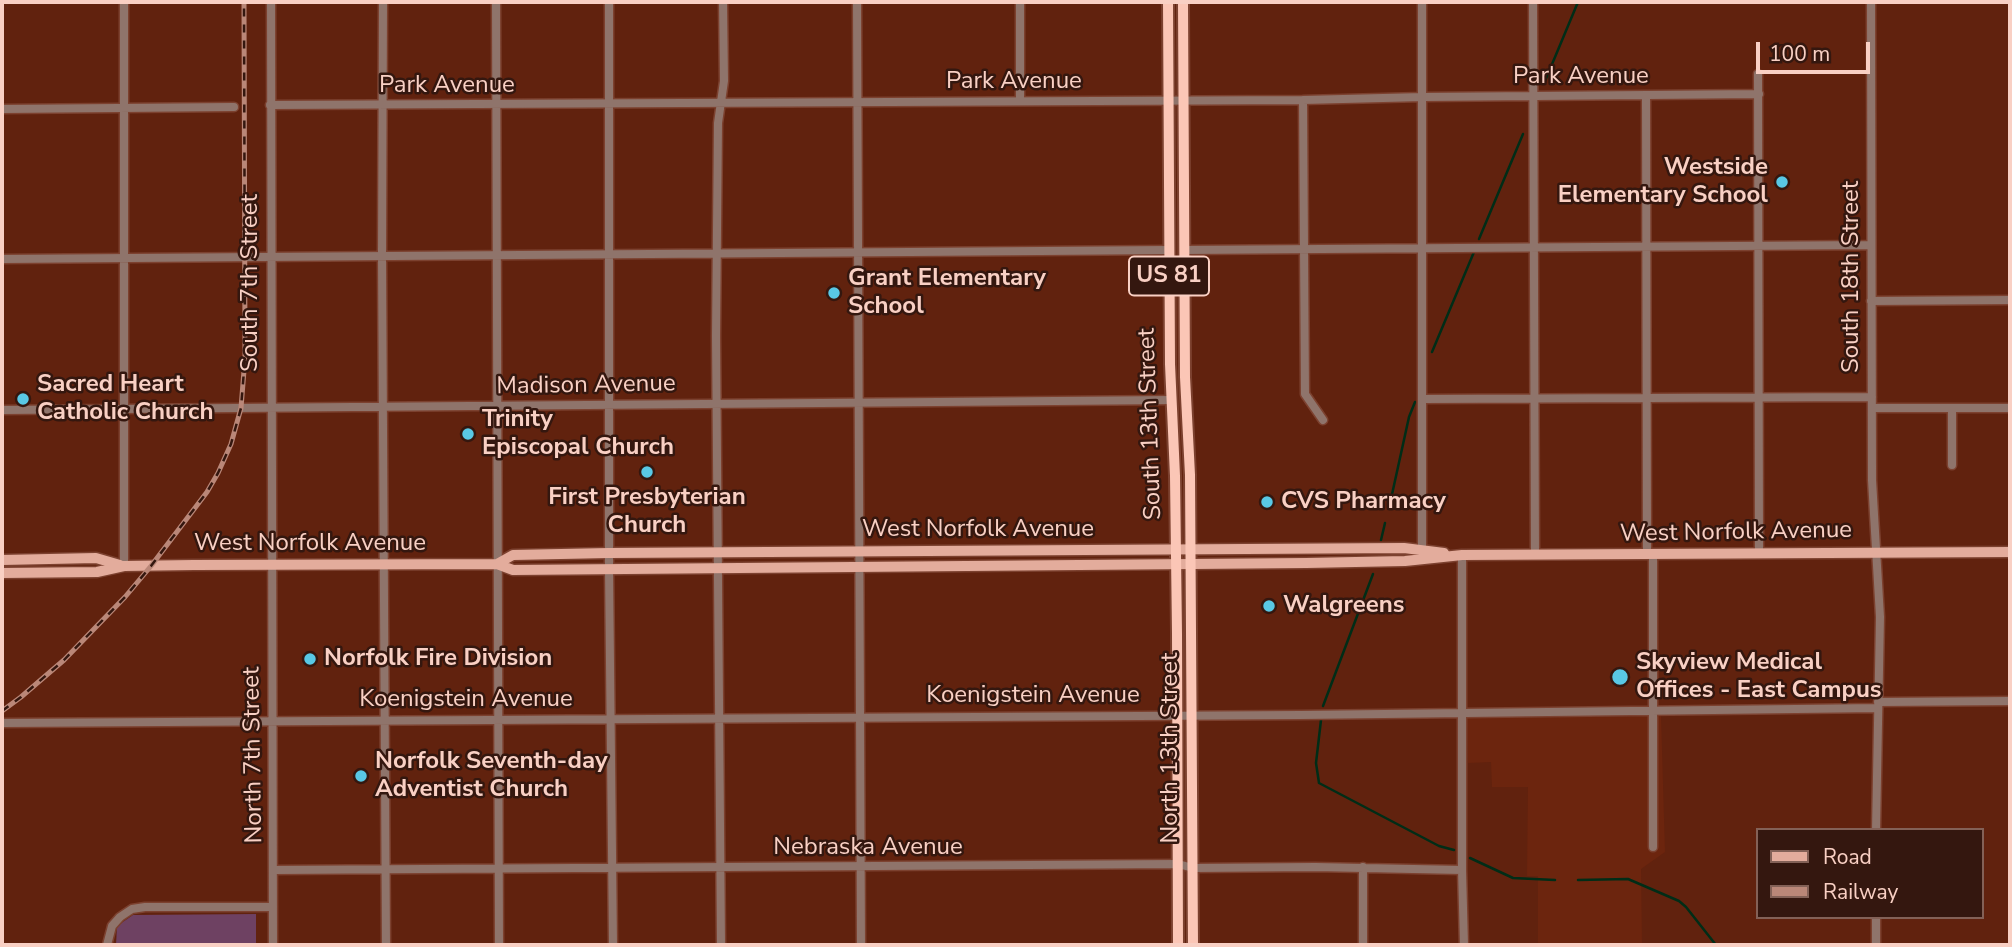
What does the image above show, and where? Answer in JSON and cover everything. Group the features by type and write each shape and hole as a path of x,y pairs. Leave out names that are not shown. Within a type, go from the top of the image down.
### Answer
{"highway":[{"name":"South 13th Street","path":"1168,2 1169,250 1175,550"},
{"name":"South 13th Street","path":"1183,2 1184,250 1190,550"},
{"name":"North 13th Street","path":"1175,550 1178,945"},
{"name":"North 13th Street","path":"1190,550 1193,945"}],"main road":[{"name":"West Norfolk Avenue","path":"497,564 513,555 609,553 1422,550 1462,555"},
{"name":"West Norfolk Avenue","path":"2,573 97,572 124,566 497,564 513,570 1405,561 1462,555 2010,552"},
{"name":"West Norfolk Avenue","path":"2,560 96,558 124,566"}],"street":[{"path":"124,2 124,566"},
{"name":"South 7th Street","path":"271,2 271,565"},
{"path":"383,2 386,945"},
{"path":"496,2 499,945"},
{"path":"609,2 609,569 613,945"},
{"path":"721,945 716,403 718,123 724,81 723,2"},
{"path":"857,2 860,945"},
{"path":"1020,2 1020,101"},
{"path":"1422,2 1422,550"},
{"path":"1533,2 1535,555"},
{"name":"South 18th Street","path":"1871,2 1874,552 1880,617 1876,828"},
{"path":"1758,74 1759,553"},
{"name":"Park Avenue","path":"270,105 1303,100 1759,94"},
{"path":"1646,96 1653,846"},
{"path":"1303,100 1305,394 1323,421"},
{"path":"2,109 234,107"},
{"path":"1184,250 1871,245"},
{"path":"2,259 1169,250"},
{"path":"1871,301 2010,300"},
{"path":"1423,399 1872,397"},
{"name":"Madison Avenue","path":"2,410 1172,400"},
{"path":"1872,408 2010,408"},
{"path":"1952,408 1952,465"},
{"path":"1462,555 1464,945"},
{"name":"North 7th Street","path":"271,565 274,945"},
{"name":"Koenigstein Avenue","path":"2,723 1301,715 1653,711 2010,701"},
{"name":"Nebraska Avenue","path":"274,870 1178,864 1193,868 1363,867 1462,870"},
{"path":"1363,867 1363,945"},
{"path":"107,945 112,926 120,916 132,909 273,907"},
{"path":"1876,919 1876,945"}],"shaded area":[{"path":"1661,716 1665,852 1641,869 1642,945 1538,945 1538,876 1527,876 1528,787 1492,787 1491,762 1468,763 1467,718"},
{"path":"256,914 256,945 116,945 117,926 133,915"}],"waterway":[{"path":"1545,81 1578,2"},
{"path":"1479,239 1523,134"},
{"path":"1432,352 1474,252"},
{"path":"1389,508 1409,417 1415,402"},
{"path":"1381,540 1385,523"},
{"path":"1323,706 1373,574"},
{"path":"1321,720 1316,763 1319,783 1439,846 1454,850"},
{"path":"1470,858 1513,878 1555,880"},
{"path":"1578,880 1628,879 1679,901 1716,945"}],"railway":[{"path":"2,711 64,660 125,597 207,492 231,444 241,408 245,358 244,2"}],"place":[{"name":"Westside Elementary School","path":"1782,182"},
{"name":"Grant Elementary School","path":"834,293"},
{"name":"Sacred Heart Catholic Church","path":"23,399"},
{"name":"Trinity Episcopal Church","path":"468,434"},
{"name":"First Presbyterian Church","path":"647,472"},
{"name":"CVS Pharmacy","path":"1267,502"},
{"name":"Walgreens","path":"1269,606"},
{"name":"Norfolk Fire Division","path":"310,659"},
{"name":"Skyview Medical Offices - East Campus","path":"1620,677"},
{"name":"Norfolk Seventh-day Adventist Church","path":"361,776"}]}
